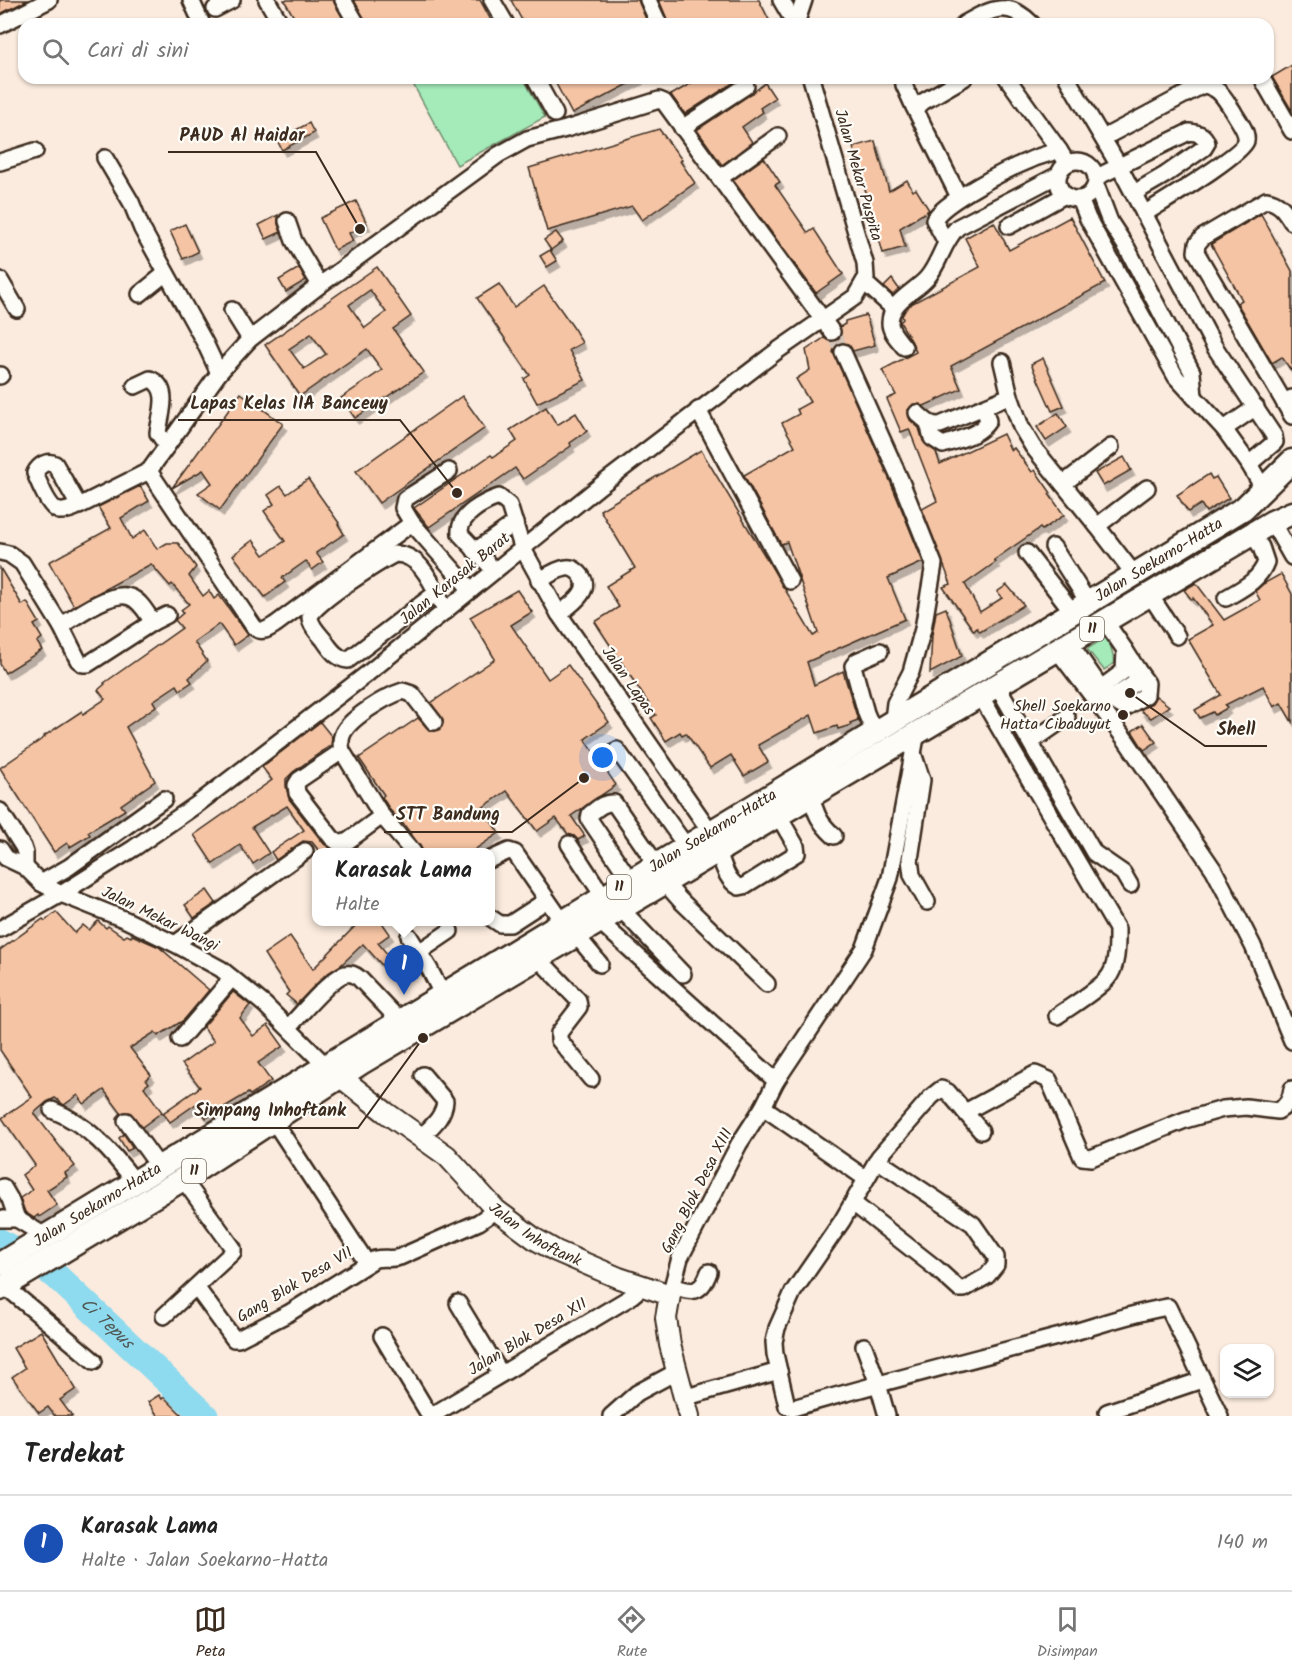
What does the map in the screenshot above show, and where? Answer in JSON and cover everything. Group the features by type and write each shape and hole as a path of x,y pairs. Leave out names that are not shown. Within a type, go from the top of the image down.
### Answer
{"highway":[{"name":"Jalan Soekarno-Hatta","path":"41,1247 183,1179 273,1120 399,1020 442,994 569,928 714,841 895,714 934,695 1244,508 1263,488 1292,467"},
{"name":"11","path":"1244,508 1292,467"},
{"name":"Jalan Soekarno-Hatta","path":"4,1280 41,1247 135,1182 538,958 569,928 600,922 630,880 661,873 686,846 714,841 778,815 891,748 914,741 989,690 1285,515"}],"main road":[{"name":"Jalan Inhoftank","path":"333,1071 447,1156 496,1210 535,1239 556,1251 642,1287 671,1290"},
{"path":"671,1290 666,1318 676,1372 686,1407"}],"street":[{"path":"0,25 49,0"},
{"path":"191,0 199,18"},
{"path":"215,9 232,0"},
{"path":"267,0 278,18"},
{"path":"344,0 354,18"},
{"path":"492,0 502,18"},
{"path":"648,0 656,18"},
{"path":"792,18 783,5 804,0"},
{"path":"798,18 804,0"},
{"path":"974,18 993,7 1007,4 1023,11 1028,18"},
{"path":"538,84 555,114"},
{"name":"Jalan Mekar Puspita","path":"813,84 865,263 864,283"},
{"path":"904,84 959,198"},
{"path":"914,107 954,84"},
{"path":"1014,84 1062,162 1060,189 1072,197 1088,219 1176,377 1224,429 1250,464 1263,488"},
{"path":"1070,84 1134,193 1214,346 1256,407 1292,467"},
{"path":"1265,84 1292,131"},
{"path":"1103,138 1203,85 1212,86 1221,93 1246,133 1246,141 1240,150 1224,163 1144,214"},
{"path":"682,128 746,86"},
{"path":"79,506 149,471 219,373 250,339 498,155 527,139 658,100 664,102 827,325"},
{"path":"1009,226 1072,197 1093,192 1096,181 1119,166 1189,132 1200,133 1205,138 1207,143 1204,148 1134,193"},
{"path":"720,178 778,136"},
{"path":"0,162 35,151"},
{"path":"105,158 131,202 139,222 219,373"},
{"path":"946,242 934,220 942,209 1028,160 1062,162 1075,160 1089,164 1110,222 1192,372 1194,397"},
{"path":"904,347 891,329 893,308 927,279 946,242 958,228 1062,162"},
{"path":"1289,405 1196,252 1197,244 1203,237 1266,200 1276,202 1282,207 1292,222"},
{"path":"287,221 294,241 320,285"},
{"path":"140,294 166,273"},
{"path":"0,280 18,309"},
{"path":"864,283 893,308"},
{"name":"Jalan Karasak Barat","path":"0,928 61,894 199,804 367,674 522,547 698,410 777,351 827,325 855,297 864,283"},
{"path":"232,310 250,339"},
{"path":"843,352 900,479 934,564 920,640 895,714"},
{"path":"1002,362 1010,396 1022,427 1034,447 1134,574"},
{"path":"135,386 150,379 159,386 164,403 158,433 168,446"},
{"path":"984,407 988,421 985,426 977,433 943,445 932,438 923,418 934,426 940,425 1010,396"},
{"path":"1224,429 1256,407"},
{"path":"698,410 790,581"},
{"path":"1250,464 1275,442"},
{"path":"1063,484 1111,447"},
{"path":"149,471 258,631 285,618 412,524"},
{"path":"449,471 405,499 403,508 412,524 471,590"},
{"path":"1097,526 1147,488"},
{"name":"Jalan Lapas","path":"475,551 460,534 459,526 464,518 488,501 499,497 509,505 522,547 539,581 714,841 725,872 739,887 797,853 796,846 778,815"},
{"path":"1285,515 1292,556"},
{"path":"494,570 475,551 516,523"},
{"path":"1226,598 1262,574 1266,562 1261,547 1252,534"},
{"path":"1053,547 1080,607"},
{"path":"0,552 9,554 22,563 61,626 78,660 83,664 88,664 160,618 130,597 117,596 89,608 61,626"},
{"path":"1027,553 1080,607"},
{"path":"436,592 354,657 343,660 327,645 311,623 312,609 394,554 406,554 415,560 436,592 446,611"},
{"path":"539,581 567,567 574,568 584,578 583,592 560,614"},
{"path":"1150,595 1177,636"},
{"path":"1063,646 1106,694 1125,708 1146,694 1147,683 1105,621"},
{"path":"1063,646 1214,870 1253,946 1292,1041"},
{"path":"1106,694 1124,671 1125,650"},
{"path":"880,651 857,661 853,666 866,713 895,714"},
{"path":"354,657 367,674"},
{"path":"895,714 895,687 904,664"},
{"path":"989,690 1031,742 1094,853 1123,873 1130,885"},
{"path":"989,690 1117,929 1115,961 1108,978 1057,1016"},
{"path":"410,848 382,816 342,751 341,738 345,729 376,704 403,691 412,694 434,722"},
{"path":"1031,742 1067,717"},
{"path":"914,741 922,780 910,859 912,875 927,902"},
{"name":"Gang Blok Desa XIII","path":"671,1290 689,1241 740,1144 776,1081 864,948 890,878 914,741"},
{"path":"617,750 686,846"},
{"path":"342,751 299,780 296,785 297,793 340,844 348,841 382,816"},
{"path":"811,795 821,825 834,836"},
{"path":"41,883 69,867 164,799"},
{"path":"630,880 590,819 590,814 607,802 614,803 680,900 767,984"},
{"name":"Jalan Mekar Wangi","path":"0,811 25,853 25,867"},
{"path":"0,841 14,834"},
{"path":"569,844 612,903 683,974"},
{"name":"Jalan Mekar Wangi","path":"0,849 6,858 25,867 41,883 175,944 232,978 289,1027 333,1071"},
{"path":"175,944 305,851"},
{"path":"495,857 509,851 515,853 547,900 600,964"},
{"path":"495,921 500,924 510,924 547,900"},
{"path":"600,922 776,1081"},
{"path":"420,952 450,931"},
{"path":"409,936 442,994"},
{"path":"538,958 578,1000 579,1006 560,1033 559,1040 591,1079"},
{"path":"289,1027 333,981 347,974 353,974 358,978 399,1020"},
{"path":"180,1039 232,978"},
{"path":"965,1112 1035,1074 1049,1080 1082,1157 1091,1158 1185,1120 1223,1108 1246,1107 1278,1111 1287,1104 1292,1089"},
{"path":"421,1137 440,1117 445,1101 423,1075"},
{"path":"981,1131 948,1092 941,1089 931,1097 877,1160 853,1203 793,1292 781,1319 774,1342 785,1403 793,1408 1077,1332 1134,1314 1168,1307 1220,1416"},
{"path":"763,1107 865,1178"},
{"path":"52,1110 72,1119 101,1141 135,1182"},
{"path":"273,1120 367,1263"},
{"path":"126,1121 160,1167"},
{"path":"853,1203 959,1289 964,1289 987,1276 996,1265 996,1257 973,1224 877,1160"},
{"path":"165,1316 232,1255 233,1248 183,1179"},
{"path":"3,1187 17,1219 41,1247"},
{"name":"Gang Blok Desa VII","path":"196,1287 236,1339 289,1313 375,1258 391,1260 400,1257 479,1222 496,1210"},
{"path":"0,1219 17,1219"},
{"path":"671,1290 698,1290 704,1284 709,1272"},
{"path":"4,1280 94,1361"},
{"name":"Jalan Blok Desa XII","path":"431,1416 629,1298 642,1287"},
{"path":"458,1303 501,1374"},
{"path":"382,1336 431,1416"},
{"path":"864,1346 887,1416"},
{"path":"686,1407 779,1371"},
{"path":"611,1416 637,1393 676,1372"},
{"path":"1107,1412 1202,1380"}],"green space":[{"path":"413,84 526,84 545,117 457,165"},
{"path":"1108,636 1115,663 1104,670 1087,649"}],"building":[{"path":"0,0 28,0 0,14"},
{"path":"284,0 333,0 343,18 294,18"},
{"path":"354,0 480,0 490,18 364,18"},
{"path":"511,0 638,0 646,18 521,18"},
{"path":"659,0 759,0 768,18 666,18"},
{"path":"1292,65 1292,111 1274,80 1274,76"},
{"path":"556,84 629,84 572,114"},
{"path":"690,84 731,84 685,114 671,95"},
{"path":"766,84 775,98 760,108 763,112 742,127 752,142 722,165 697,130"},
{"path":"309,123 314,133 282,150 277,140"},
{"path":"659,129 682,160 680,161 695,183 642,220 632,206 547,231 529,168"},
{"path":"875,141 889,191 907,180 913,191 916,189 929,210 900,228 905,247 883,253 853,147"},
{"path":"764,158 780,182 775,185 808,233 814,229 843,274 816,293 733,180"},
{"path":"356,201 367,224 349,233 353,241 335,250 320,218"},
{"path":"1261,214 1292,271 1292,372 1282,357 1272,363 1237,303 1242,300 1211,244"},
{"path":"278,215 281,232 266,239 259,225"},
{"path":"1070,217 1105,283 951,366 961,389 924,406 913,404 908,410 910,420 919,428 923,441 936,452 940,464 1003,434 1011,451 1014,448 1032,472 1035,470 1064,515 1042,530 1040,528 994,560 996,562 965,584 980,612 1002,598 997,592 1007,585 1024,605 980,632 977,628 974,631 943,587 951,584 922,509 937,501 909,429 901,432 887,399 896,395 882,370 916,352 900,322 906,309 911,304 980,267 965,238 994,222 1009,250"},
{"path":"185,224 198,252 183,259 170,231"},
{"path":"556,232 563,241 551,250 544,240"},
{"path":"550,250 557,261 547,267 540,256"},
{"path":"377,267 411,316 393,329 424,372 355,418 341,398 382,370 367,349 300,396 265,345","holes":["370,290 386,312 365,328 349,305","311,334 326,354 304,369 289,349"]},
{"path":"299,268 306,280 286,292 279,280"},
{"path":"892,279 899,289 893,295 884,287"},
{"path":"499,284 514,307 544,286 582,343 569,350 585,380 537,403 524,379 530,375 477,298"},
{"path":"866,315 875,345 853,351 848,344 840,343 833,352 923,562 888,578 905,619 807,662 814,685 843,671 858,720 850,723 851,725 838,729 837,726 817,733 811,715 758,745 768,762 744,776 731,755 710,768 686,733 682,735 680,732 666,741 651,718 656,715 595,622 619,607 606,586 635,568 600,510 701,450 813,636 818,633 787,542 781,544 744,475 795,446 782,423 799,414 797,409 810,402 796,379 810,370 806,350 824,338 829,341 837,340 841,335 840,327 845,324 845,321"},
{"path":"1043,358 1064,406 1052,411 1031,364"},
{"path":"241,393 283,424 220,510 198,493 212,483 203,470 172,488"},
{"path":"462,396 485,428 379,503 356,471"},
{"path":"546,407 557,425 576,413 587,431 570,443 571,446 523,479 515,468 429,527 414,508 491,455 493,457 517,441 510,430"},
{"path":"1058,413 1067,427 1046,441 1037,427"},
{"path":"1124,457 1131,470 1103,486 1095,473"},
{"path":"1209,474 1212,479 1216,477 1229,498 1206,512 1201,504 1188,512 1177,495"},
{"path":"308,479 339,523 344,534 316,553 323,562 312,570 306,561 282,578 285,582 265,597 233,555 253,540 264,555 285,541 264,511 274,504 268,495 281,486 287,494"},
{"path":"140,486 149,501 121,518 132,539 145,530 157,549 167,543 178,543 196,567 189,576 203,596 209,591 214,599 219,595 248,635 234,645 219,624 194,642 207,661 189,678 192,682 180,690 177,685 153,701 156,706 126,727 155,781 121,805 125,810 88,832 90,835 70,847 67,843 54,852 0,768 82,711 83,714 105,699 98,690 104,683 182,628 175,620 183,613 181,610 189,604 151,564 74,606 49,562 111,528 98,507"},
{"path":"0,568 22,605 27,602 39,622 34,625 42,638 37,642 42,650 5,673 0,664"},
{"path":"1281,574 1292,594 1292,722 1281,703 1274,707 1263,686 1225,705 1227,708 1215,715 1213,712 1200,718 1195,710 1221,695 1188,639 1213,625 1193,598 1192,600 1184,590 1196,583 1224,620 1260,600 1255,591"},
{"path":"517,590 532,612 511,625 548,679 568,665 609,722 585,739 616,785 571,816 585,836 578,840 568,834 556,818 537,831 507,791 482,808 499,833 477,848 421,848 390,810 382,797 384,795 359,758 418,718 430,731 440,729 443,720 431,703 495,659 470,617"},
{"path":"946,608 962,656 930,673 936,612"},
{"path":"1156,696 1169,706 1151,718 1140,710 1152,703"},
{"path":"320,722 332,737 331,745 293,772 286,779 286,786 289,799 324,844 330,848 317,848 312,842 303,841 276,860 271,852 304,830 287,806 252,827 269,853 253,864 240,845 213,864 194,835 272,780 262,767"},
{"path":"1143,724 1156,742 1144,750 1132,731"},
{"path":"207,890 216,903 194,918 185,905"},
{"path":"56,912 75,933 83,925 89,930 98,921 124,937 132,935 159,947 209,990 184,1020 158,1036 155,1032 130,1048 151,1075 146,1079 149,1083 144,1087 162,1112 142,1127 130,1112 121,1113 104,1090 84,1104 78,1095 64,1105 55,1098 34,1113 75,1166 65,1173 67,1177 47,1190 57,1205 34,1218 25,1212 20,1198 32,1190 22,1175 35,1165 2,1118 32,1097 0,1050 0,950"},
{"path":"355,926 384,926 390,934 378,943 397,966 389,973 363,944 341,965 325,975 297,1004 286,995 289,992 264,954 290,936 313,969"},
{"path":"233,992 250,1005 240,1018 253,1036 268,1025 283,1046 258,1063 271,1081 206,1118 196,1104 170,1122 163,1113 200,1087 182,1064 214,1041 203,1027"},
{"path":"124,1134 133,1148 127,1151 119,1138"},
{"path":"41,1331 76,1389 60,1400 72,1416 55,1416 48,1407 39,1413 12,1377 25,1368 13,1348"},
{"path":"159,1395 183,1416 158,1416 148,1402"}],"waterway":[{"name":"Ci Tepus","path":"0,1242 55,1275 205,1416"}],"tunnel":[{"path":"832,332 843,352"}],"place":[{"name":"PAUD Al Haidar","path":"360,229"},
{"name":"Lapas Kelas IIA Banceuy","path":"457,493"},
{"name":"Shell","path":"1130,693"},
{"name":"Shell Soekarno Hatta Cibaduyut","path":"1123,715"},
{"name":"STT Bandung","path":"584,778"},
{"name":"Karasak Lama","path":"404,995"},
{"name":"Simpang Inhoftank","path":"423,1038"}]}
